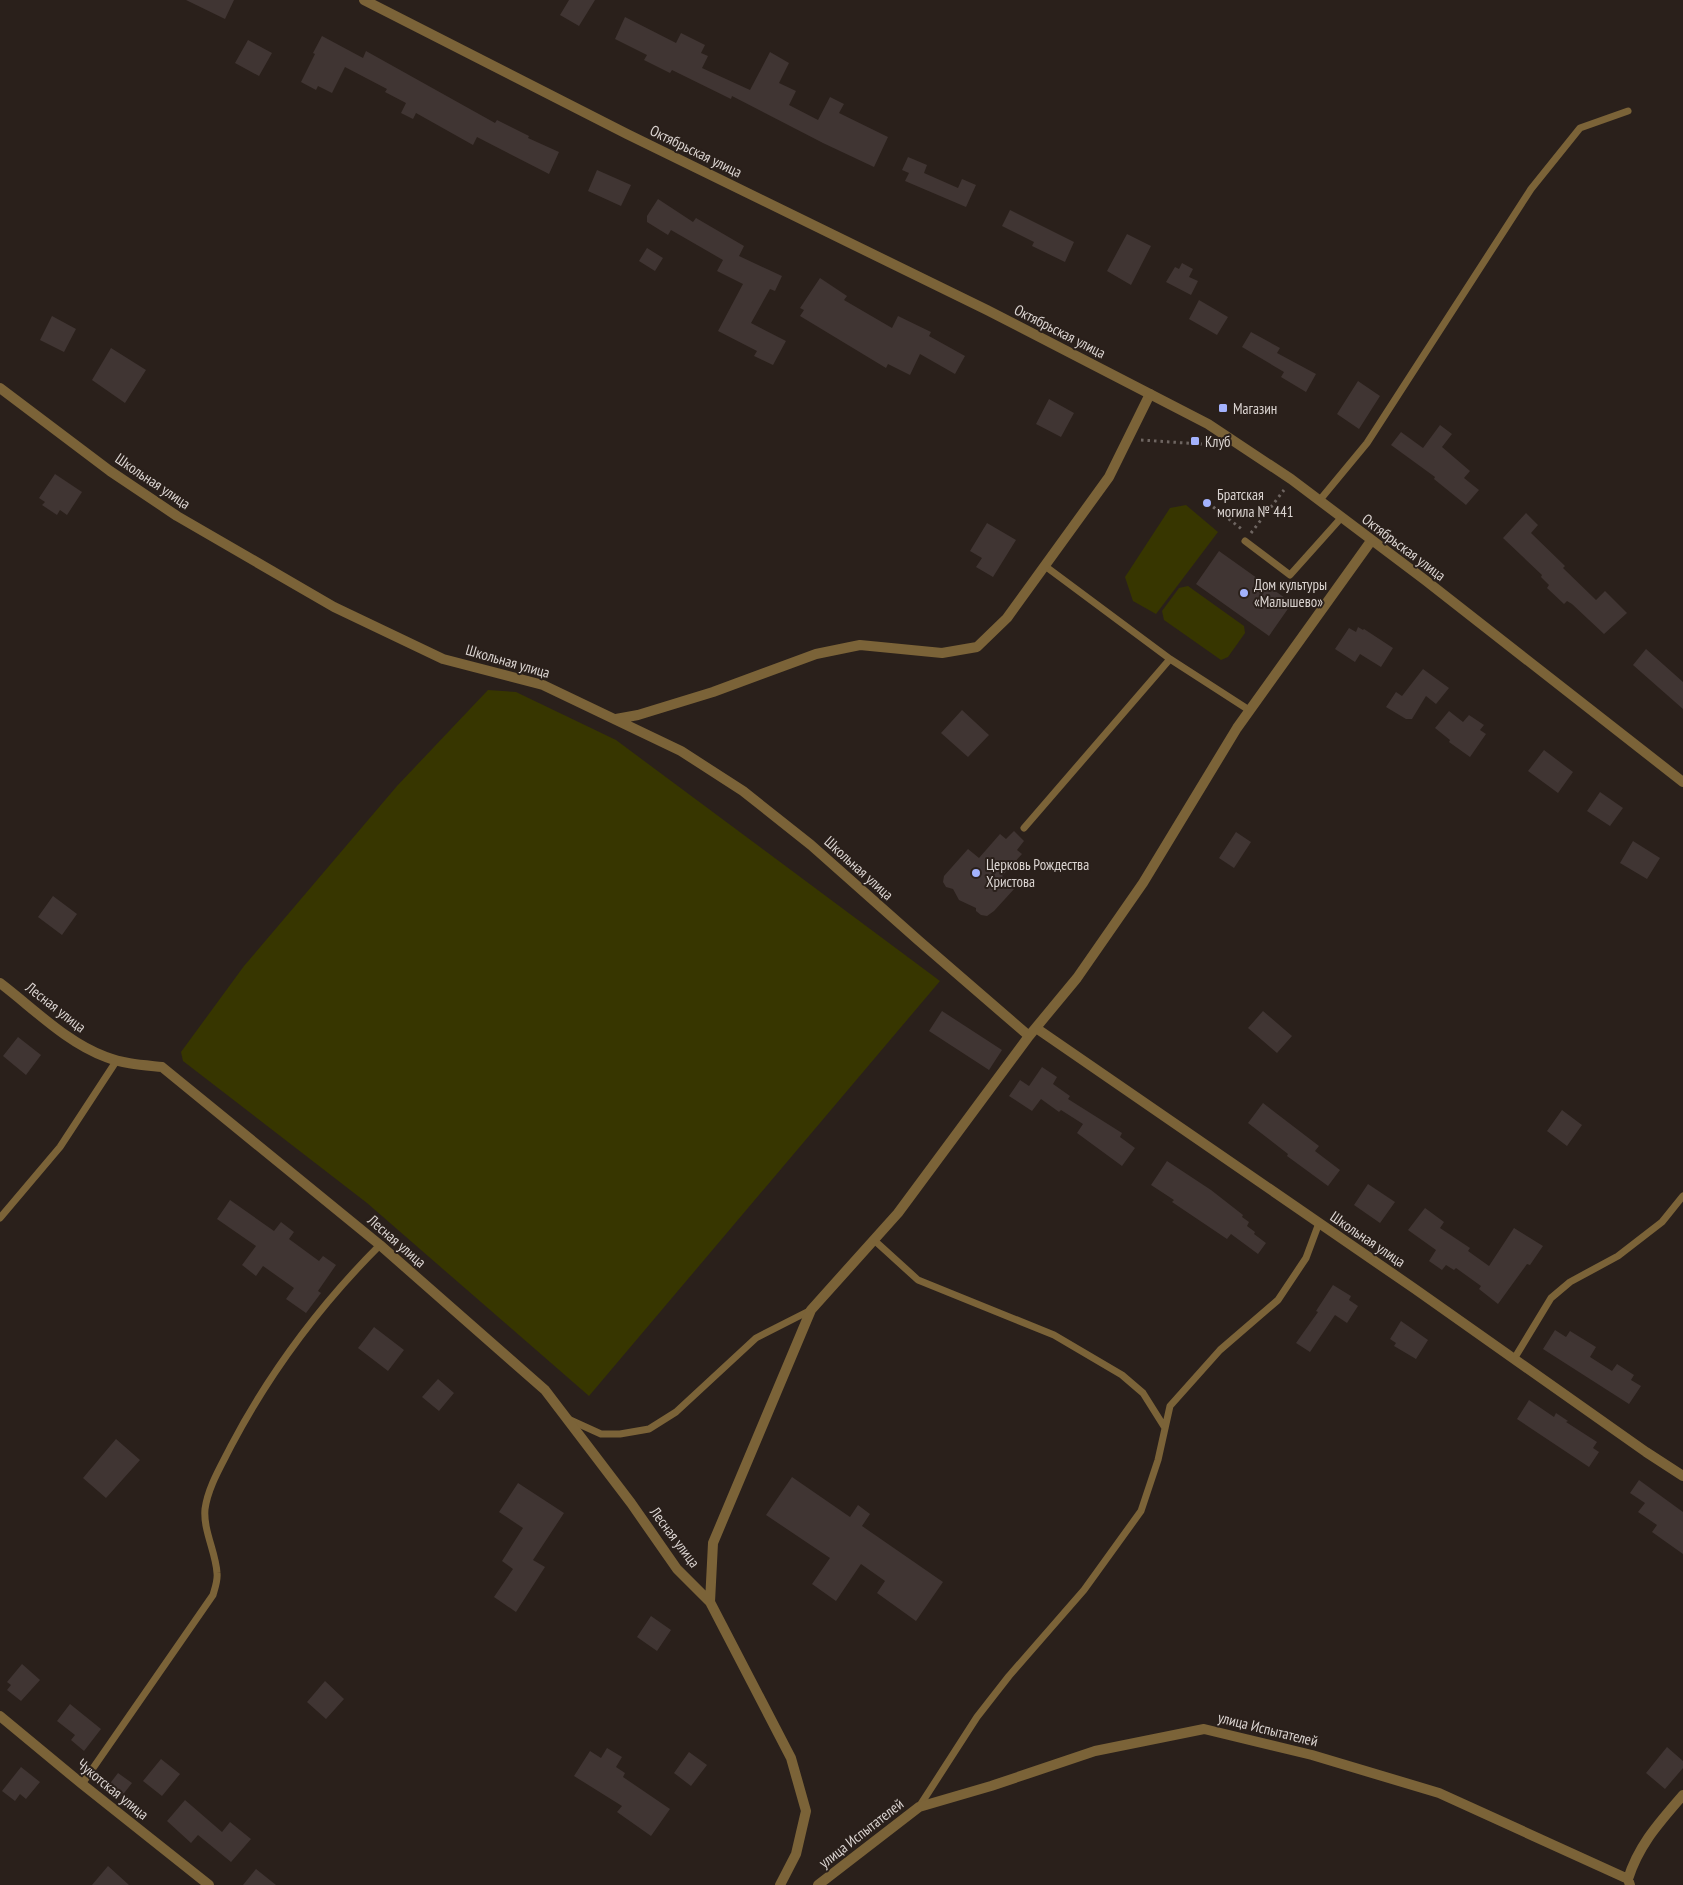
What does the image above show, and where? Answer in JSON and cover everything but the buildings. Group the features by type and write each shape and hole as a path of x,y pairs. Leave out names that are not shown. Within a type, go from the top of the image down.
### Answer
{"street":[{"name":"Октябрьская улица","path":"364,0 627,134 987,310 1208,424 1291,479 1683,782"},
{"name":"Школьная улица","path":"0,388 110,471 177,516 334,607 443,659 543,685 681,751 743,791 1032,1032 1319,1223 1683,1476"},
{"path":"616,719 638,715 713,692 816,654 860,645 942,653 977,647 1007,618 1109,477 1150,394"},
{"path":"780,1885 796,1854 806,1811 791,1758 710,1602 713,1543 811,1310 898,1213 1032,1032 1077,978 1143,883 1249,710 1371,541"},
{"name":"Лесная улица","path":"0,982 77,1044 106,1058 133,1064 162,1067 380,1245 545,1390 631,1503 677,1569 710,1602"},
{"name":"Чукотская улица","path":"0,1716 209,1885"},
{"name":"улица Испытателей","path":"818,1885 919,1807 991,1786 1095,1751 1204,1729 1312,1755 1440,1792 1628,1883"},
{"path":"1628,1883 1633,1861 1644,1841 1683,1795"}],"lane":[{"path":"1319,501 1367,442 1531,189 1580,128 1628,111"},
{"path":"1245,541 1290,575 1341,518"},
{"path":"1045,566 1170,659 1249,710"},
{"path":"1024,828 1170,659"},
{"path":"0,1218 60,1147 117,1060"},
{"path":"1514,1359 1551,1298 1570,1282 1618,1256 1662,1222 1683,1196"},
{"path":"919,1807 977,1716 1009,1676 1084,1590 1141,1511 1158,1460 1170,1406 1220,1350 1278,1300 1306,1258 1319,1223"},
{"path":"874,1240 918,1280 1054,1335 1122,1375 1143,1393 1165,1428"},
{"path":"82,1784 214,1595 218,1574 209,1541 205,1510 214,1478 248,1415 315,1316 355,1270 380,1245"},
{"path":"566,1419 601,1434 620,1434 649,1429 676,1412 756,1338 811,1310"}],"path":[{"path":"1128,439 1224,446"},
{"path":"1208,503 1250,535 1291,479"},
{"path":"1284,490 1291,495"}],"shaded area":[{"path":"1186,505 1218,532 1156,614 1133,601 1125,577 1170,508"},
{"path":"1188,586 1244,626 1245,633 1228,657 1221,660 1164,620 1162,611 1179,588"},
{"path":"488,690 516,692 616,740 940,981 589,1396 367,1203 183,1061 181,1052 244,966 397,786"}],"place":[{"name":"Магазин","path":"1223,408"},
{"name":"Клуб","path":"1195,441"},
{"name":"Братская могила № 441","path":"1207,503"},
{"name":"Дом культуры «Малышево»","path":"1244,593"},
{"name":"Церковь Рождества Христова","path":"976,873"}]}
